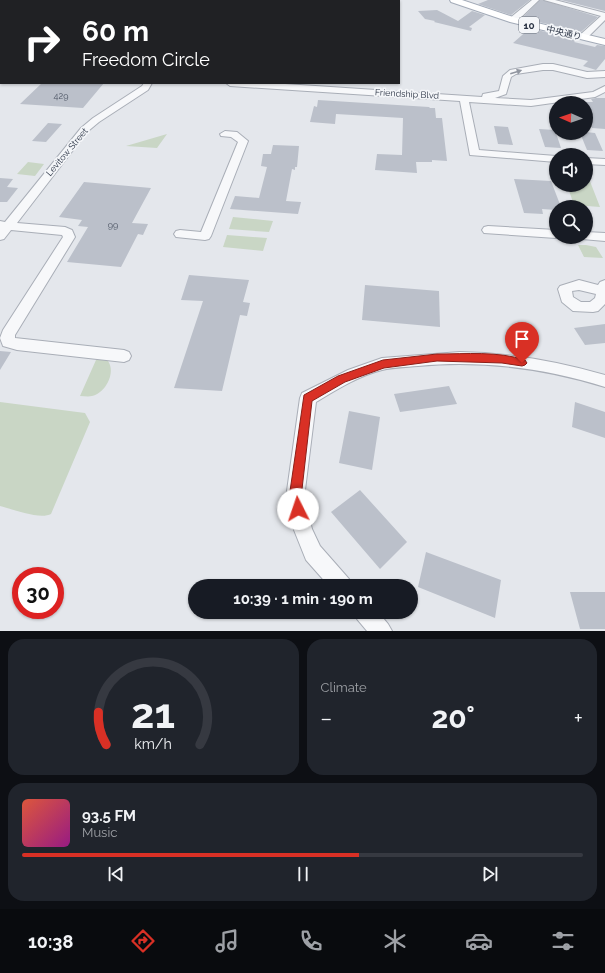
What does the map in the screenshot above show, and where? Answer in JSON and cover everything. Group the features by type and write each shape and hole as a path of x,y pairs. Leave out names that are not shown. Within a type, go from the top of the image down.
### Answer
{"main road":[{"name":"中央通り","path":"454,0 513,20 605,42"}],"street":[{"path":"287,0 314,0"},
{"path":"513,20 536,0"},
{"path":"547,0 605,16"},
{"path":"583,37 605,16"},
{"path":"503,92 507,76 513,72 527,69 553,66 587,75"},
{"path":"605,74 587,75 580,77 579,80 588,86 605,89"},
{"name":"Levitow Street","path":"3,229 84,130 96,120 145,88 147,84"},
{"name":"Friendship Blvd","path":"245,84 464,99"},
{"path":"517,102 554,97 588,86"},
{"path":"464,99 531,103 547,102 595,94 605,89"},
{"path":"464,99 472,96 492,97 503,92 519,95 523,100 517,102"},
{"path":"464,99 474,153 549,158"},
{"path":"180,234 205,236 243,141 233,134 225,134"},
{"path":"593,161 605,162"},
{"path":"3,229 65,231 68,233 69,237 8,334 8,342 124,356"},
{"path":"488,230 549,234"},
{"path":"593,236 605,237"},
{"path":"336,579 313,553 303,530 295,498 308,398 342,379 383,364 437,358 502,359 585,374 605,381"},
{"path":"370,619 381,631"}],"green space":[{"path":"167,134 157,148 126,146"},
{"path":"28,162 44,164 35,176 17,174"},
{"path":"593,189 600,207 593,206 593,200 572,200 569,192 593,192"},
{"path":"233,217 273,221 269,232 229,229"},
{"path":"227,235 267,238 263,251 223,247"},
{"path":"578,245 596,247 603,258 584,257"},
{"path":"100,359 108,361 110,366 111,371 108,382 102,391 97,394 80,396 96,360"},
{"path":"0,402 85,413 90,422 51,514 46,516 33,515 0,506"}],"building":[{"path":"488,0 530,0 511,15 478,4"},
{"path":"540,0 598,17 581,32 522,18"},
{"path":"561,0 605,0 605,11"},
{"path":"437,10 458,21 472,11 485,15 469,27 472,28 471,31 425,19 418,11"},
{"path":"530,28 576,40 574,42 595,47 597,45 605,46 605,59 596,70 583,66 588,61 513,43"},
{"path":"41,84 103,84 83,108 20,104"},
{"path":"605,98 605,129 593,128 593,99"},
{"path":"318,100 435,108 436,118 442,118 447,161 432,160 432,162 416,162 417,173 375,170 377,154 402,155 403,118 336,114 335,124 310,122 314,106 317,107"},
{"path":"48,123 62,124 46,142 32,141"},
{"path":"494,126 508,127 513,145 498,144"},
{"path":"539,129 549,130 549,140 558,140 561,148 545,147"},
{"path":"593,133 595,133 603,151 586,148 583,140 593,140"},
{"path":"273,145 299,146 297,167 295,167 295,170 292,169 286,201 301,202 298,214 230,209 235,196 259,198 267,167 261,166 263,154 271,154"},
{"path":"0,178 13,179 7,187 18,188 7,202 0,202"},
{"path":"514,179 549,181 549,192 555,192 558,200 549,200 549,210 542,209 543,214 524,213"},
{"path":"84,182 151,188 132,223 148,224 143,235 138,234 121,267 67,262 88,227 78,226 82,220 59,217"},
{"path":"189,275 249,280 243,302 250,303 247,316 240,315 222,391 174,388 203,301 181,300"},
{"path":"365,285 439,291 440,327 362,320"},
{"path":"605,324 605,343 585,345 574,328"},
{"path":"0,351 11,352 0,370"},
{"path":"449,386 457,404 400,412 394,394"},
{"path":"575,402 605,412 605,438 572,427"},
{"path":"349,411 380,417 372,470 339,463"},
{"path":"360,490 407,542 380,569 331,512"},
{"path":"426,552 501,580 495,618 418,587"},
{"path":"570,592 605,592 605,629 580,629"}],"route":[{"path":"298,509 295,498 308,398 342,379 383,364 437,358 502,359 522,363"}]}
